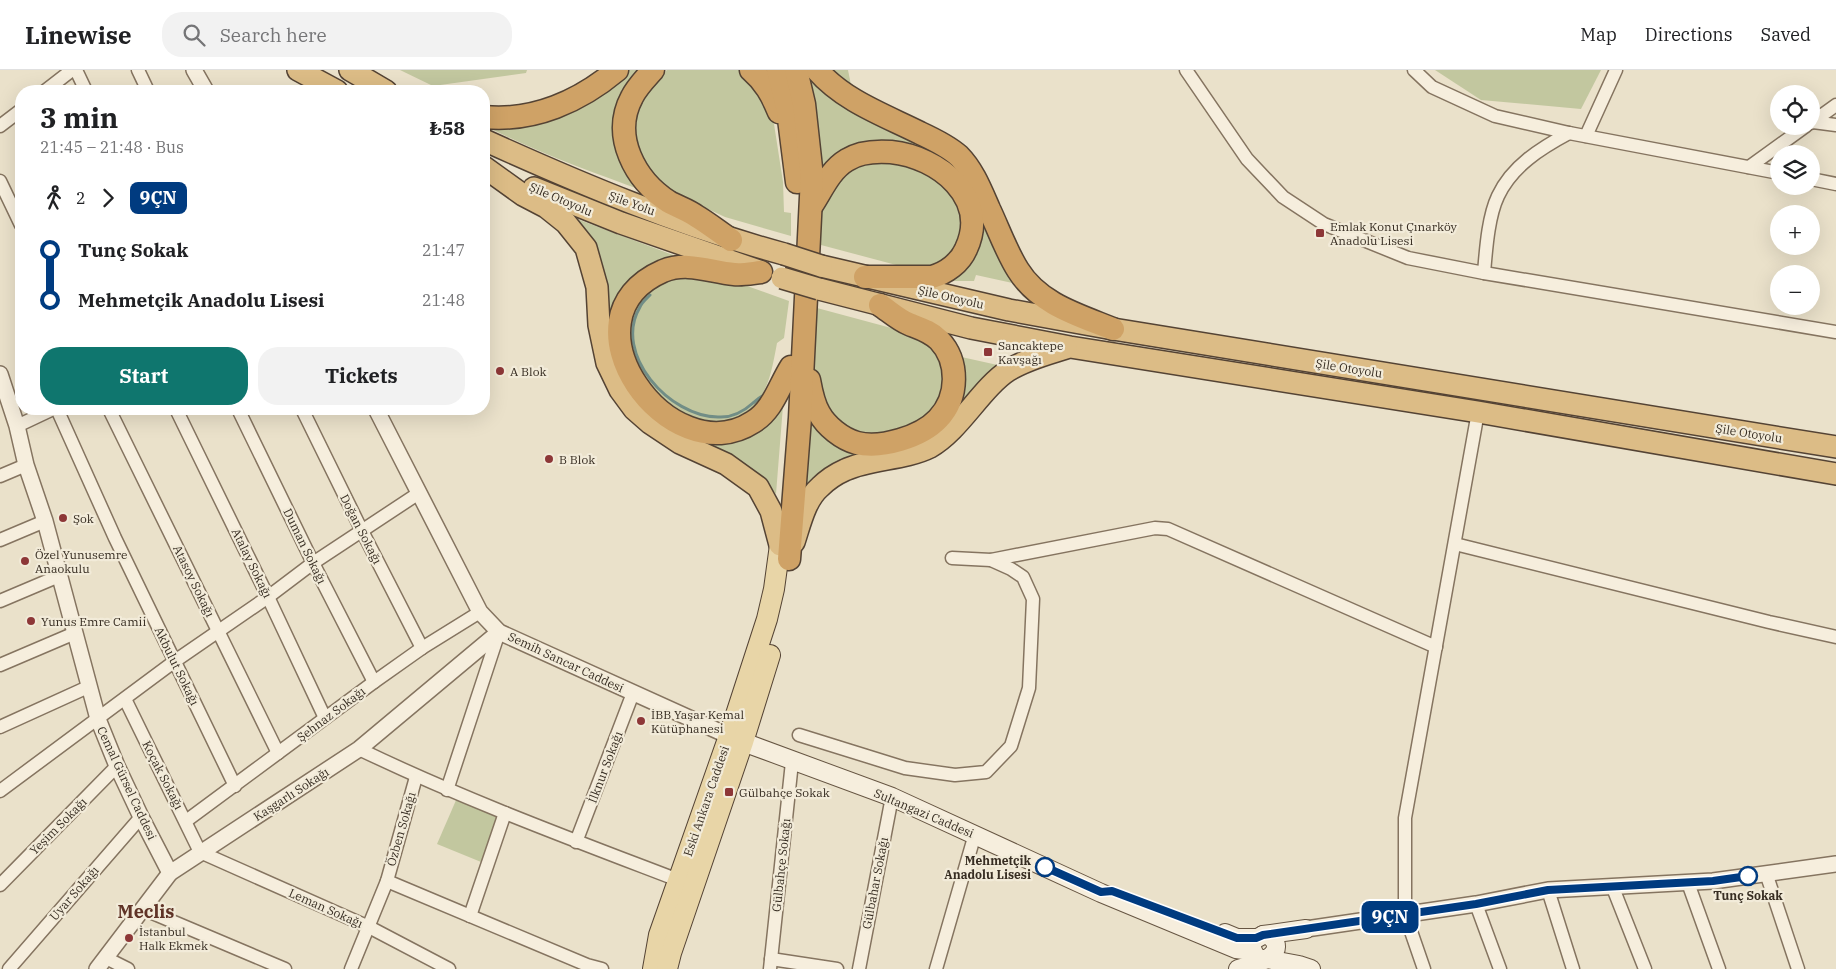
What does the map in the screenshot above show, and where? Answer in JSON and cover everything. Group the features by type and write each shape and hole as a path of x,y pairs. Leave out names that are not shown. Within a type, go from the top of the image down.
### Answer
{"highway":[{"path":"298,70 326,85"},
{"path":"350,70 376,85"},
{"path":"490,117 515,117 542,113 574,100 618,70"},
{"path":"653,70 640,84 631,99 624,121 626,144 635,169 647,184 668,201 696,215 731,240"},
{"path":"751,70 762,80 773,95 780,113 787,145 796,165"},
{"path":"778,70 788,111 796,165 798,224 797,466 784,552"},
{"path":"796,70 804,104 812,177 798,364 819,414 834,430 845,438 857,443 876,444 894,442 919,432 938,419 947,405 954,388 954,368 947,350 938,338 922,328 908,324 880,305"},
{"path":"817,70 839,91 873,111 938,142 959,157 976,180 1018,270 1031,286 1046,300 1113,329"},
{"name":"Şile Yolu","path":"490,143 610,195 731,240 821,266"},
{"path":"811,206 834,171 847,160 870,152 905,154 922,159 938,168 958,185 969,203 972,230 971,239 964,255 952,267 941,275 932,277 865,277"},
{"name":"Şile Otoyolu","path":"490,169 620,224 760,272 880,305 1000,334 1070,347 1478,412 1836,474"},
{"path":"490,170 523,195 546,207 566,223 586,248 597,287 599,325 606,363 620,390 634,409 650,423 680,443 726,464 758,488 771,511 784,552"},
{"name":"Şile Otoyolu","path":"821,266 1009,310 1113,329 1836,448"},
{"path":"760,272 735,275 701,267 681,267 666,270 651,277 637,288 624,304 619,323 619,344 623,358 638,386 650,402 665,415 681,425 697,431 718,434 736,432 766,413 798,364"},
{"path":"784,552 817,489 831,477 846,469 906,455 930,446 951,430 1008,371 1026,361 1070,347"}],"main road":[{"name":"Eski Ankara Caddesi","path":"668,969 736,739 784,552"},
{"name":"Eski Ankara Caddesi","path":"653,969 659,935 678,880 736,739"},
{"name":"Sultangazi Caddesi","path":"736,739 792,762 892,797 1101,892 1112,891 1237,938 1305,967"},
{"path":"1238,969 1263,949 1306,929"}],"street":[{"path":"53,85 72,70"},
{"path":"76,70 83,85"},
{"path":"138,70 145,85"},
{"path":"194,70 203,85"},
{"path":"1186,70 1247,159 1283,197 1324,224 1408,258 1484,273 1836,332"},
{"path":"1414,70 1432,87 1495,116 1569,133 1770,171"},
{"path":"1586,136 1616,70"},
{"path":"1820,116 1836,105"},
{"path":"0,126 15,115"},
{"path":"1820,124 1836,125"},
{"path":"1484,273 1488,234 1497,197 1513,172 1546,146 1569,133"},
{"path":"1748,167 1793,135"},
{"path":"0,181 15,212"},
{"path":"1820,181 1836,184"},
{"name":"Cemal Gürsel Caddesi","path":"0,374 4,404 17,426 26,465 45,521 98,719 117,766 170,873"},
{"path":"1424,969 1405,914 1406,818 1478,412"},
{"path":"17,426 40,415"},
{"name":"Akbulut Sokağı","path":"60,415 115,538 235,786"},
{"name":"Atasoy Sokağı","path":"112,415 278,753"},
{"name":"Atalay Sokağı","path":"179,415 325,718"},
{"name":"Duman Sokağı","path":"241,415 313,563 374,682"},
{"name":"Doğan Sokağı","path":"305,415 422,648"},
{"name":"Semih Sancar Caddesi","path":"379,415 480,612 499,632 736,739"},
{"path":"0,476 26,465"},
{"path":"0,791 175,661 268,597 313,563 419,493"},
{"path":"0,540 45,521"},
{"path":"952,558 991,560 1155,528 1168,528 1436,647"},
{"path":"1455,544 1836,637"},
{"path":"799,735 905,768 955,776 986,772 1011,746 1028,688 1033,599 1023,577 991,560"},
{"path":"0,601 59,576"},
{"name":"Şehnaz Sokağı","path":"186,821 374,682 422,648 480,612"},
{"path":"447,790 499,632"},
{"name":"Kaşgarlı Sokağı","path":"102,963 170,873 359,749 499,632"},
{"path":"0,665 75,633"},
{"path":"0,726 88,687"},
{"name":"İlknur Sokağı","path":"576,842 633,693"},
{"name":"Koçak Sokağı","path":"124,699 200,852"},
{"path":"359,749 447,790 576,842 678,880"},
{"name":"Gülbahçe Sokağı","path":"770,964 792,762"},
{"name":"Yeşim Sokağı","path":"2,880 117,766"},
{"name":"Özben Sokağı","path":"351,969 386,881 416,777"},
{"name":"Gülbahar Sokağı","path":"859,969 892,797"},
{"path":"470,916 505,813"},
{"name":"Uyar Sokağı","path":"9,969 141,817"},
{"path":"936,969 975,834"},
{"name":"Leman Sokağı","path":"200,852 368,927 449,969"},
{"path":"1306,929 1476,904 1548,890 1613,888 1713,881 1835,866"},
{"path":"1766,873 1798,969"},
{"path":"386,881 586,967 602,969"},
{"path":"1688,883 1719,969"},
{"path":"1613,888 1645,969"},
{"path":"1548,890 1572,969"},
{"path":"1476,904 1500,969"},
{"path":"143,909 285,969"},
{"path":"102,963 128,969"},
{"path":"770,964 837,969"}],"green space":[{"path":"400,70 527,70 526,73 431,85"},
{"path":"627,70 643,70 624,97 644,191 503,135 490,128 490,123"},
{"path":"667,70 740,70 752,80 774,124 783,182 784,212 791,213 791,236 725,217 663,188 647,173 632,133 638,98"},
{"path":"804,70 810,70 827,90 850,106 940,155 957,170 973,196 1003,259 1018,281 1034,298 1017,290 1017,284 976,275 974,281 942,281 958,271 971,254 978,235 978,214 971,196 960,179 926,155 906,148 886,145 861,148 839,157 820,178 816,128"},
{"path":"831,70 848,70 852,90"},
{"path":"1435,70 1601,70 1581,109 1481,100"},
{"path":"890,160 942,180 961,207 964,242 937,266 915,270 821,245 821,210 828,187 855,164"},
{"path":"569,216 689,261 656,265 610,333 602,265 590,236"},
{"path":"686,274 736,282 789,301 784,338 777,343 773,364 761,398 748,416 709,424 670,408 641,376 627,342 631,309 651,285"},
{"path":"817,308 895,329 936,345 947,365 939,406 914,427 864,437 833,422 815,384 814,361"},
{"path":"957,356 1002,366 1005,359 1013,358 954,418"},
{"path":"784,393 776,494 756,472 707,445 708,440"},
{"path":"807,403 863,451 829,468 800,494"},
{"path":"457,798 501,817 486,864 437,844"}],"waterway":[{"path":"650,295 641,305 633,325 634,344 640,362 650,380 665,395 682,406 700,414 718,417 741,412 765,395"}],"bus line":[{"name":"9ÇN","path":"1045,867 1101,892 1112,891 1237,938 1256,938 1263,935 1476,904 1548,890 1613,888 1713,881 1748,876"}],"place":[{"name":"Emlak Konut Çınarköy Anadolu Lisesi","path":"1320,233"},
{"name":"Sancaktepe Kavşağı","path":"988,352"},
{"name":"A Blok","path":"500,371"},
{"name":"B Blok","path":"549,459"},
{"name":"Şok","path":"63,518"},
{"name":"Özel Yunusemre Anaokulu","path":"25,561"},
{"name":"Yunus Emre Camii","path":"31,621"},
{"name":"İBB Yaşar Kemal Kütüphanesi","path":"641,721"},
{"name":"Gülbahçe Sokak","path":"729,792"},
{"name":"Mehmetçik Anadolu Lisesi","path":"1045,867"},
{"name":"Tunç Sokak","path":"1748,876"},
{"name":"İstanbul Halk Ekmek","path":"129,938"}],"district":[{"name":"Meclis","path":"146,911"}]}
